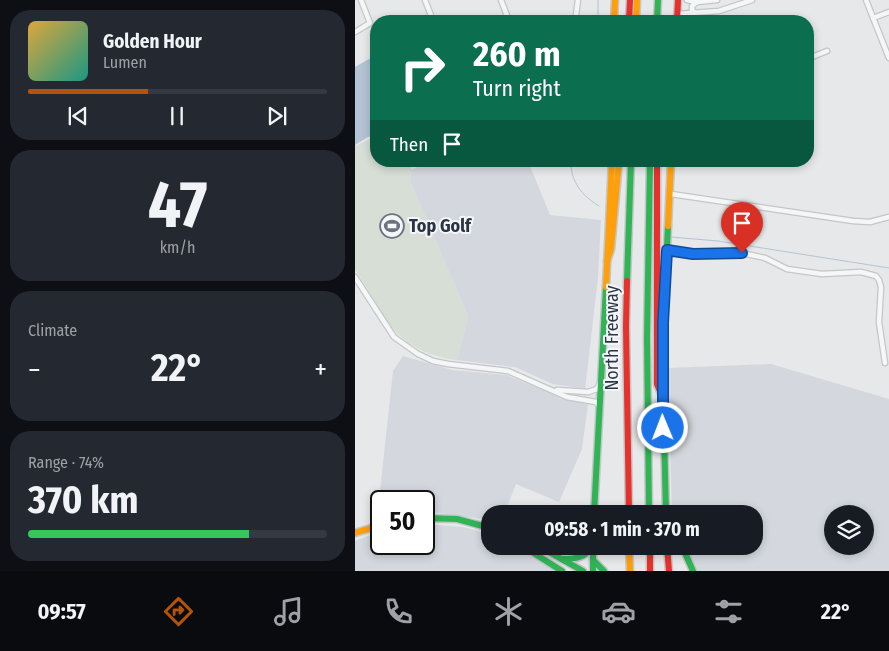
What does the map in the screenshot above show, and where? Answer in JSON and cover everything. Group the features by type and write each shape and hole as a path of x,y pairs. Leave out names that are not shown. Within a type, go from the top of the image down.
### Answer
{"main road":[{"path":"614,15 615,0"},
{"path":"629,15 630,0"},
{"path":"637,0 637,15"},
{"path":"657,15 658,0"},
{"path":"677,15 678,0"},
{"path":"595,505 612,167"},
{"path":"607,261 611,249 618,167"},
{"name":"North Freeway","path":"629,505 626,326 631,167"},
{"name":"North Freeway","path":"649,505 646,410 650,167"},
{"path":"657,167 657,384 662,396"},
{"path":"666,505 662,396 663,323 671,167"},
{"path":"435,518 457,519 481,526"},
{"path":"355,533 370,528"},
{"path":"536,555 562,571"},
{"path":"554,555 583,571"},
{"path":"560,558 575,559 585,555"},
{"path":"593,555 593,571"},
{"path":"629,555 630,571"},
{"path":"650,555 650,571"},
{"path":"668,555 669,571"},
{"path":"686,555 693,571"},
{"path":"593,560 604,571"}],"street":[{"path":"355,32 370,23 361,0"},
{"path":"425,0 432,15"},
{"path":"501,0 507,15"},
{"path":"576,15 578,0"},
{"path":"687,0 697,2 717,0"},
{"path":"688,15 719,11 752,0"},
{"path":"866,0 889,58"},
{"path":"695,13 692,6 697,2"},
{"path":"873,18 889,12"},
{"path":"814,56 827,51"},
{"path":"671,194 853,221 870,222 889,217"},
{"path":"667,250 693,254 742,253 765,258 787,269 822,274 861,272 876,276 881,287 879,317 885,363"},
{"path":"355,277 394,337 418,354 433,361 447,364 508,371 567,396 596,402 600,408"},
{"path":"556,390 588,392 597,389 602,377"}],"shaded area":[{"name":"Top Golf","path":"370,139 370,167 411,167 410,181 468,316 457,360 426,352 400,336 392,328 355,270 355,146"},
{"path":"417,167 530,167 550,215 601,220 598,278 585,389 553,384 515,367 457,360 468,316 410,181 411,170"},
{"path":"403,356 452,370 506,375 562,399 588,404 582,449 559,502 516,484 508,505 481,505 481,519 435,512 435,490 380,490 393,371"},
{"path":"771,364 889,399 889,571 696,571 689,555 763,555 763,505 672,505 668,368"},
{"path":"435,525 463,527 481,532 481,555 529,555 554,571 355,571 355,541 370,535 370,555 435,555"}],"water":[{"path":"370,58 370,136 355,145 355,67"}],"waterway":[{"path":"598,0 598,15"},
{"path":"571,167 575,181 582,193 599,206"},
{"path":"671,237 718,241 889,268"}],"traffic: fast":[{"path":"657,15 658,0"},
{"path":"627,281 631,167"},
{"path":"649,505 647,338 650,167"},
{"path":"666,505 662,348 668,226"},
{"path":"594,505 606,287"},
{"path":"435,518 457,519 481,526"},
{"path":"537,555 562,571"},
{"path":"554,555 583,571"},
{"path":"562,559 571,559 583,555"},
{"path":"593,555 593,571"},
{"path":"686,555 693,571"},
{"path":"593,560 604,571"}],"traffic: slow":[{"path":"614,15 615,0"},
{"path":"636,15 637,0"},
{"path":"606,287 612,167"},
{"path":"607,261 611,249 618,167"},
{"path":"668,226 671,167"},
{"path":"355,533 370,528"},
{"path":"629,555 630,571"}],"traffic: jam":[{"path":"629,15 630,0"},
{"path":"677,15 678,0"},
{"path":"657,167 657,384 662,396"},
{"path":"627,281 629,505"},
{"path":"650,555 650,571"},
{"path":"668,555 669,571"}],"place":[{"name":"Top Golf","path":"392,226"}],"route":[{"path":"663,428 663,323 667,250 693,254 742,253"}]}
